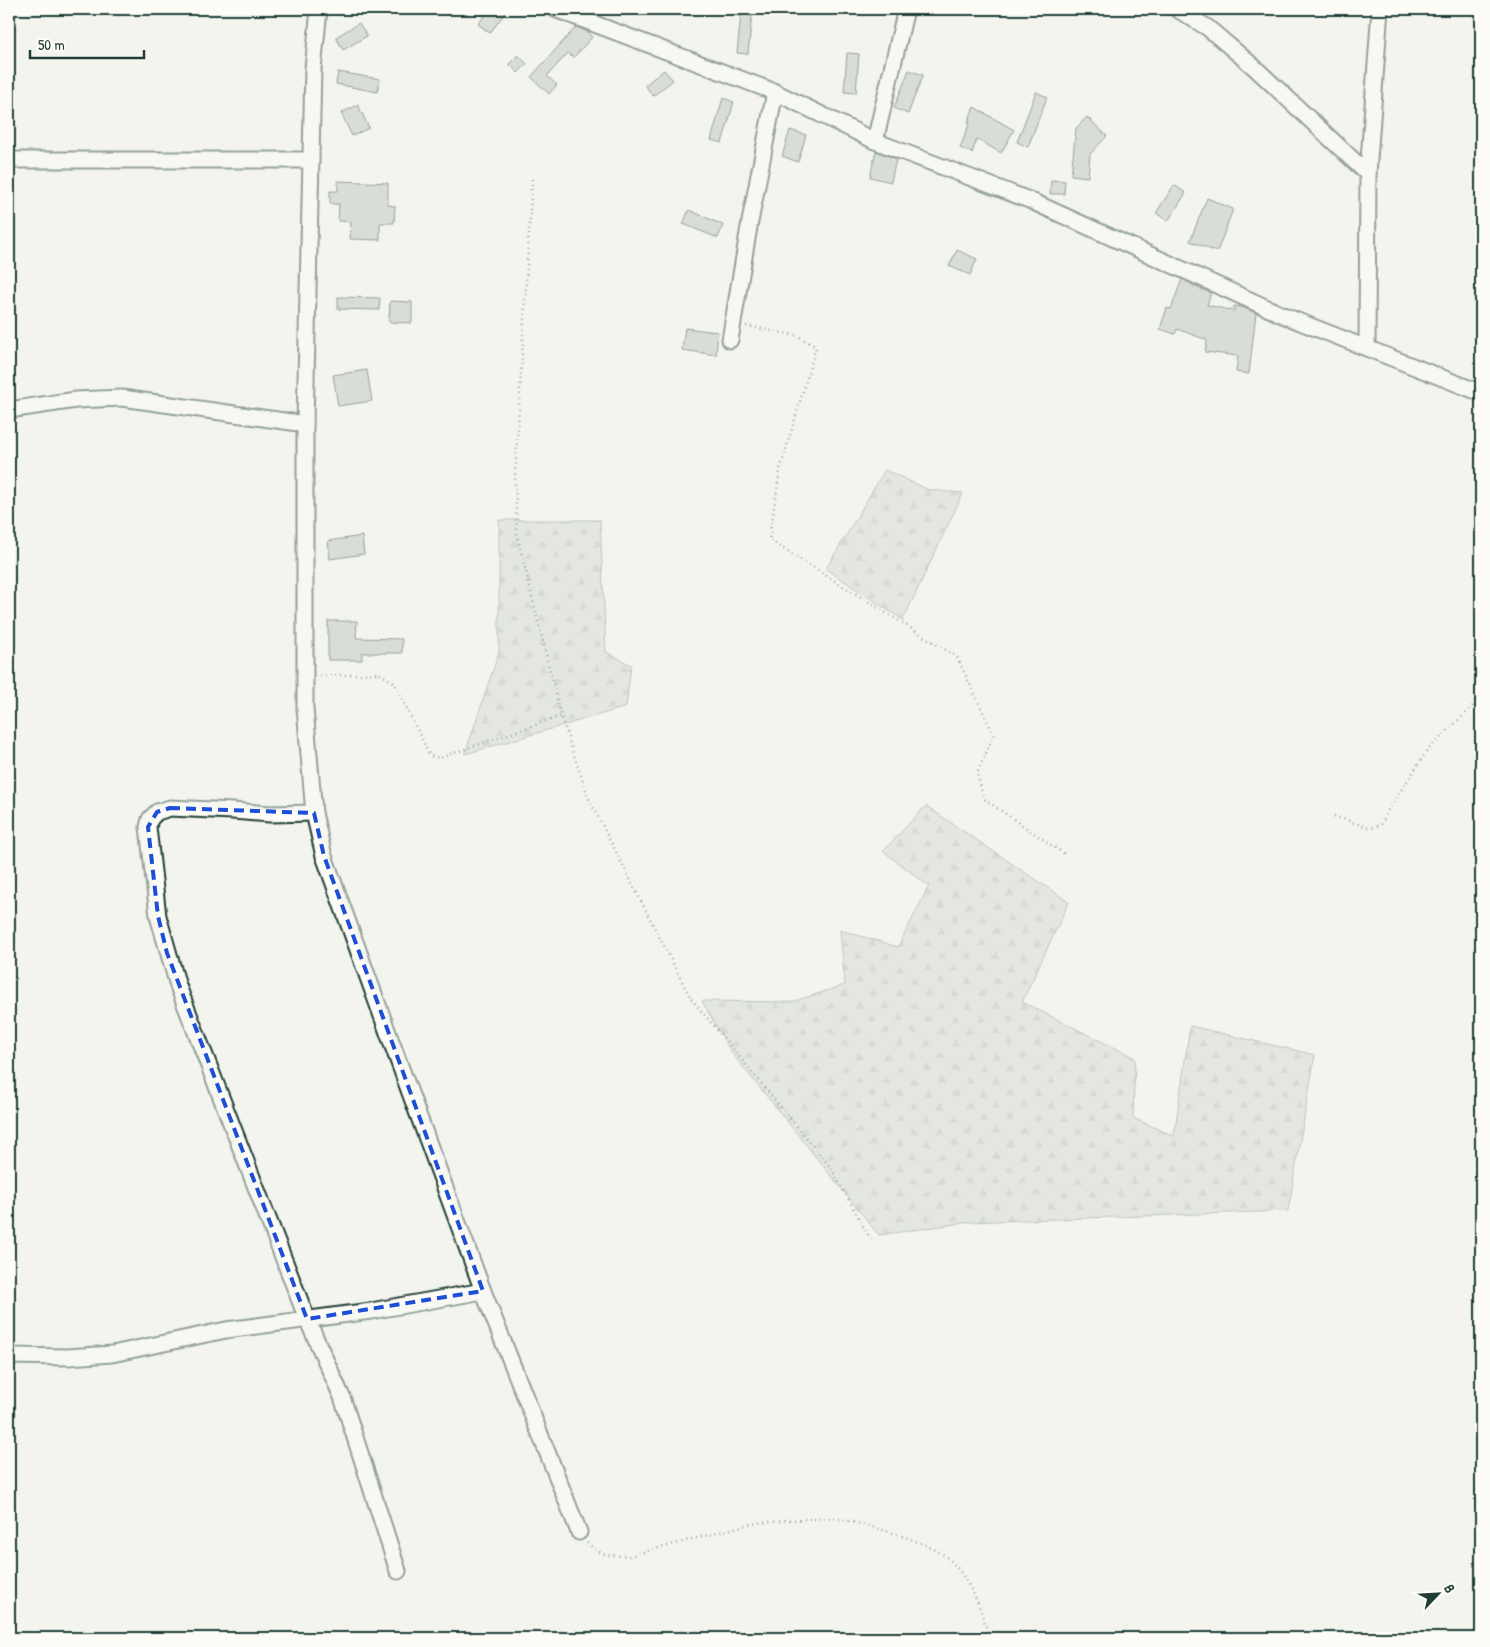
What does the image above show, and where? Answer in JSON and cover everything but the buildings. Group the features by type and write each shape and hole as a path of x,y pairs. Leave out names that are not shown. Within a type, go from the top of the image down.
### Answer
{"street":[{"path":"319,9 314,69 305,424 306,708 314,813 324,856 484,1291 578,1532"},
{"path":"555,9 774,92 875,142 1029,200 1285,316 1481,393"},
{"path":"875,142 906,9"},
{"path":"1177,9 1208,28 1254,67 1368,174"},
{"path":"1367,348 1368,174 1380,9"},
{"path":"730,340 774,92"},
{"path":"9,160 311,160"},
{"path":"9,410 76,400 122,398 305,424"},
{"path":"314,813 270,814 233,810 170,808 157,812 150,819 148,827 158,916 178,986 308,1319 342,1397 398,1571"},
{"path":"9,1356 68,1357 112,1354 226,1330 371,1312 484,1291"}],"path":[{"path":"532,179 515,478 516,535 561,716 588,797 690,996 831,1168 871,1240"},
{"path":"733,324 798,336 816,347 780,470 769,540 957,657 994,735 977,773 984,799 1066,855"},
{"path":"306,676 378,673 394,682 430,756 439,758 561,716"},
{"path":"1334,816 1370,828 1381,824 1426,751 1472,707 1481,691"},
{"path":"578,1532 596,1550 606,1555 616,1556 646,1552 750,1524 834,1518 850,1521 934,1549 951,1561 970,1587 981,1610 990,1638"}],"highlighted area":[{"path":"170,808 314,813 324,856 483,1291 307,1319 167,953 158,916 148,827 157,812"}],"green space":[{"path":"885,470 929,490 963,493 903,620 826,569"},
{"path":"499,520 600,520 606,652 631,665 626,707 465,754 499,652"},
{"path":"926,806 1069,902 1022,1002 1135,1058 1133,1118 1174,1136 1190,1026 1315,1055 1288,1211 969,1222 879,1235 731,1052 702,1001 792,1002 845,985 840,930 898,947 929,886 883,851"}]}
